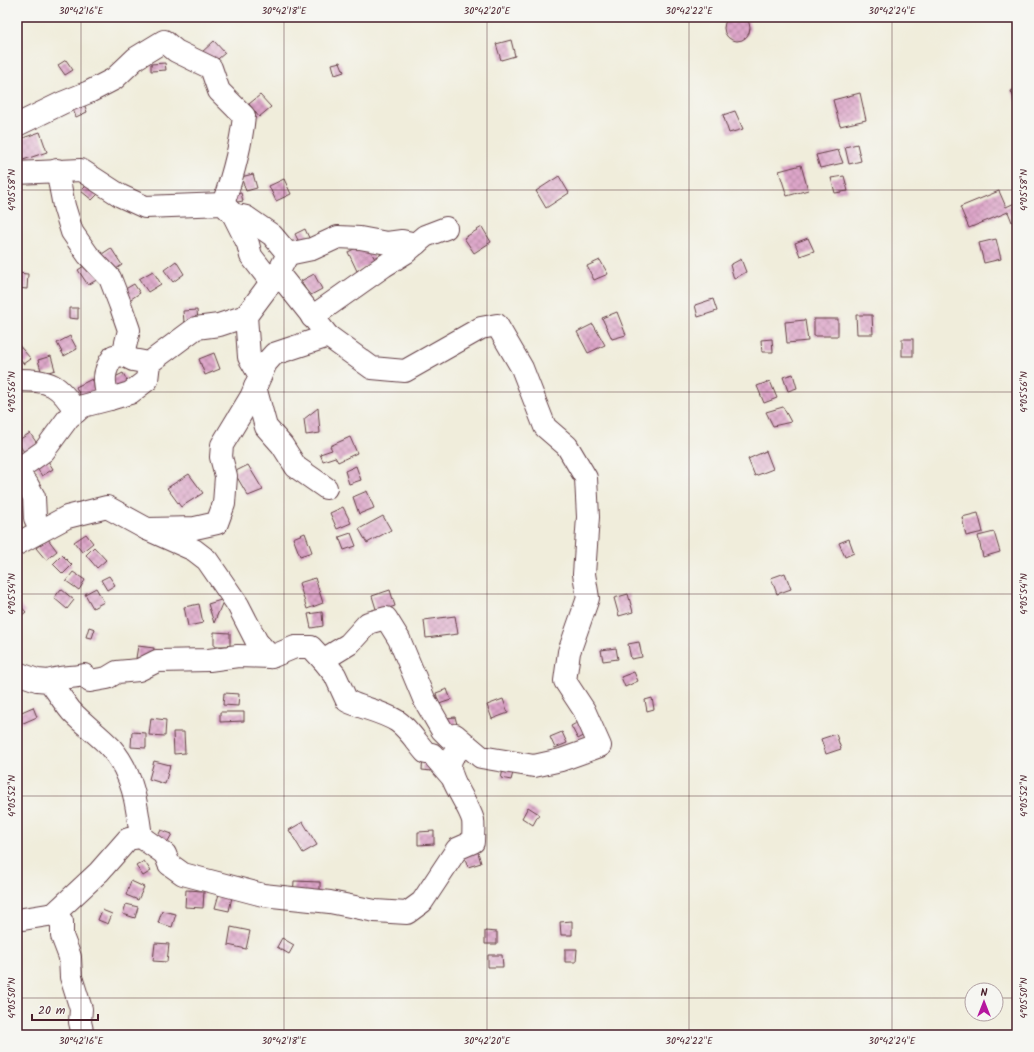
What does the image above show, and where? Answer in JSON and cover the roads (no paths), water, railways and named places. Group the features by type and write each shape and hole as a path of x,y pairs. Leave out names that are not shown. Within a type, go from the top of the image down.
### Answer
{"street":[{"path":"17,125 114,79 136,58 164,41 176,51 211,68 219,91 244,116 242,136 230,183 228,209 248,244 251,256 275,278 328,336 372,368 405,371 481,328 497,326 522,368 544,427 567,446 586,478 588,517 584,574 588,598 569,652 565,681 584,710 600,746 561,760 534,766 481,757 456,735 450,738 442,730 424,699 399,639 386,618 368,623 349,644 323,660"},
{"path":"57,170 64,206 72,232 88,255 110,278 120,304 129,330 123,355"},
{"path":"17,173 81,170 121,196 145,207 228,209 246,217 272,235 288,254"},
{"path":"312,317 416,244 425,236 446,228"},
{"path":"17,470 44,451 69,417 83,406 130,394 147,380 148,363 171,344 196,328 219,325 246,316 275,278 288,254 312,249 338,237 360,238 387,243 402,241 416,244"},
{"path":"246,316 249,358 258,381 266,427 282,445 296,467 326,488"},
{"path":"147,529 195,528 218,522 224,504 226,476 221,457 222,445 251,397 266,363 274,354 328,336"},
{"path":"110,398 105,387 104,375 107,364 114,356 123,355 133,360 148,363"},
{"path":"19,375 42,381 59,388 76,412"},
{"path":"17,473 27,484 34,497 35,518 41,531"},
{"path":"17,544 67,517 107,506 147,529 194,550 207,560 238,605 257,642 271,657"},
{"path":"17,673 37,680 49,681 84,675 90,681 96,681 118,672 139,670 156,661 210,660 238,656 271,657 295,647 311,647 335,675 347,701 361,708 369,708 396,720 426,753 432,754 451,776 473,821 473,842 457,849 422,902 407,913 375,911 330,902 263,896 183,874 169,864 165,854 141,837 133,787 121,762 110,748 71,711 49,681"},
{"path":"451,776 450,764 452,756 457,750 467,746"},
{"path":"17,920 54,914 98,872 128,840 141,837"},
{"path":"54,914 62,922 64,941 70,957 71,977 81,1009 80,1022 83,1035"}]}
